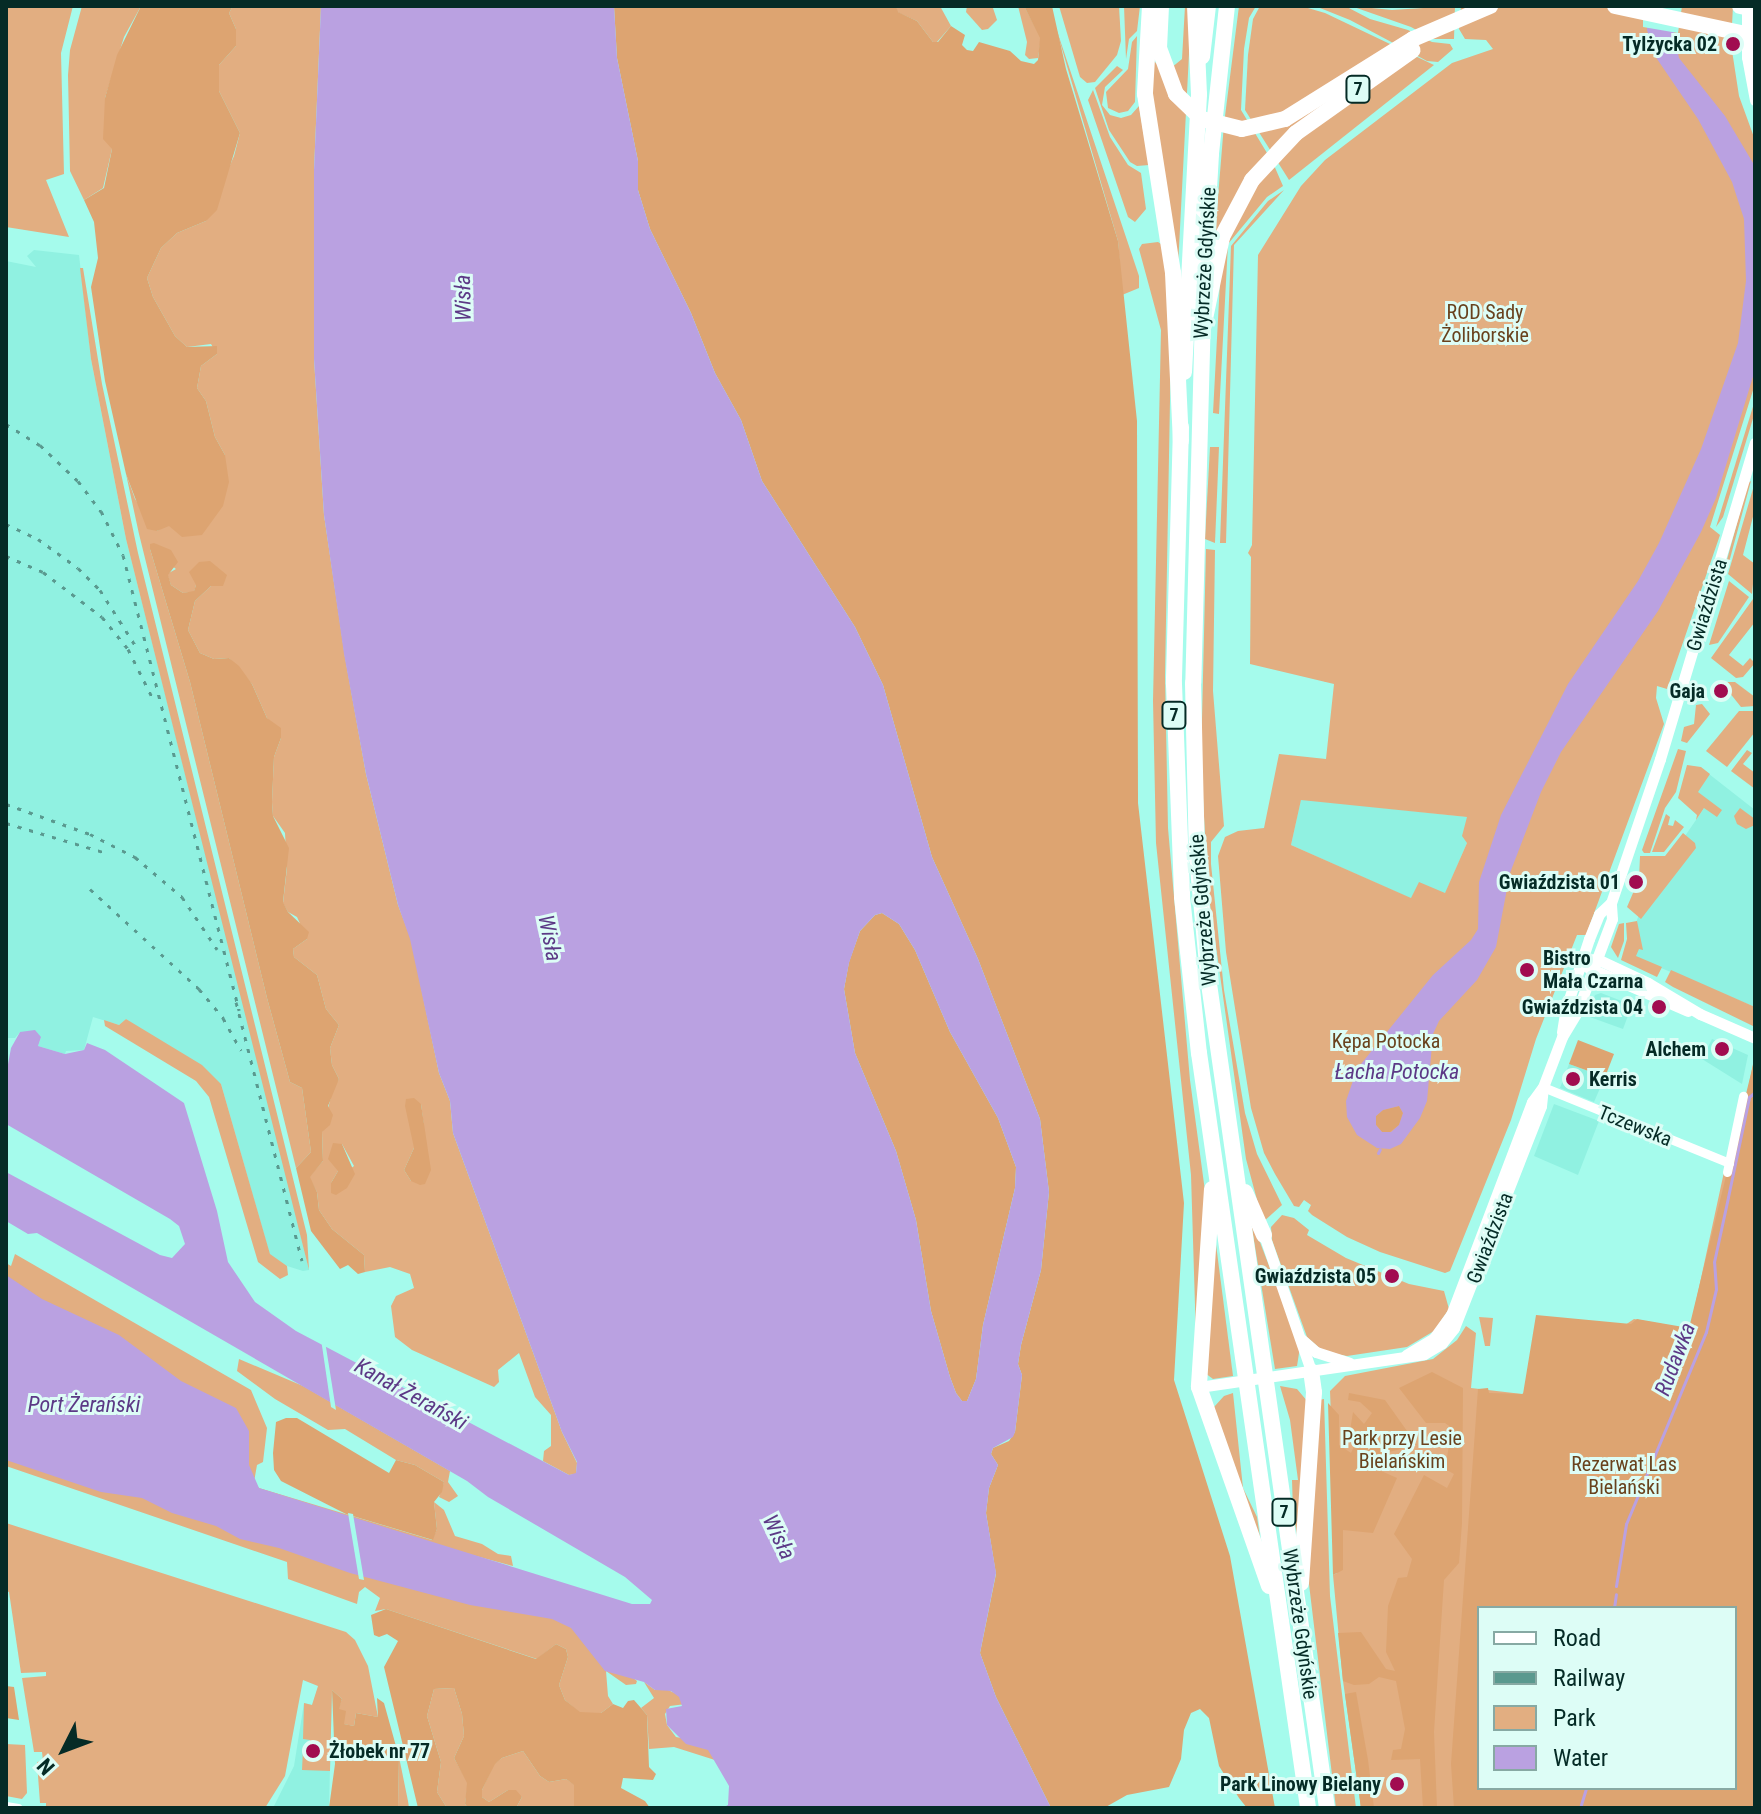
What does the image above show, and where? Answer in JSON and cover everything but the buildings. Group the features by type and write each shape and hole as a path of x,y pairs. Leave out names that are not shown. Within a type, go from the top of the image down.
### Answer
{"highway":[{"path":"1150,6 1145,45 1145,94 1173,273 1181,441"},
{"path":"1161,6 1159,48 1171,86 1195,114 1233,128 1259,127 1285,119 1413,39 1454,20"},
{"name":"7","path":"1195,6 1199,94"},
{"name":"Wybrzeże Gdyńskie","path":"1227,6 1208,195 1202,333 1194,615 1194,805 1209,984 1327,1808"},
{"name":"7","path":"1202,333 1226,226 1241,195 1266,162 1321,113 1454,20 1490,6"},
{"path":"1615,6 1755,36"},
{"path":"1667,6 1755,24"},
{"path":"1740,6 1755,9"},
{"name":"Wybrzeże Gdyńskie","path":"1199,94 1181,441 1174,684 1175,802 1186,941 1308,1808"},
{"path":"1233,1158 1264,1235"},
{"path":"1215,1160 1199,1387 1281,1618"},
{"path":"1299,1616 1314,1392 1311,1371"}],"main road":[{"name":"Wybrzeże Gdyńskie","path":"1199,94 1209,6"}],"street":[{"path":"1747,6 1747,57 1755,100"},
{"name":"Gwiaździsta","path":"1199,1387 1424,1354 1446,1338 1462,1314 1541,1106 1543,1087 1562,1037 1577,1012 1612,919 1611,903 1660,759 1755,443"},
{"name":"Gwiaździsta","path":"1562,1037 1566,1008 1582,960 1599,914 1611,903"},
{"path":"1582,960 1648,983 1700,1014 1755,1038"},
{"name":"Gwiaździsta","path":"1402,1357 1434,1338 1444,1327 1532,1102 1543,1087"},
{"name":"Tczewska","path":"1543,1087 1728,1167 1743,1096"},
{"path":"1264,1235 1311,1371"},
{"path":"1464,1280 1477,1273"},
{"path":"1301,1338 1316,1352 1353,1364"},
{"path":"6,1806 18,1808"}],"shaded area":[{"path":"34,250 79,255 91,359 126,539 309,1270 287,1266 270,1255 221,1084 126,1019 119,1025 93,1017 84,1050 66,1051 65,1054 38,1046 41,1037 20,1032 15,1038 6,1038 6,261 36,267 27,256"},
{"path":"1709,774 1755,810 1755,1007 1625,953 1648,890 1709,801 1697,792"},
{"path":"1301,799 1467,817 1467,843 1445,894 1412,899 1291,845"},
{"path":"1601,993 1632,1005 1623,1029 1587,1016 1595,995"},
{"path":"1712,1039 1748,1055 1742,1084 1702,1059"},
{"path":"1569,1064 1605,1077 1594,1102 1560,1088"},
{"path":"1554,1104 1599,1121 1578,1175 1534,1156"},
{"name":"Żłobek nr 77","path":"319,1685 332,1689 329,1808 273,1808 294,1766 304,1703 312,1705"}],"green space":[{"path":"6,6 73,6 61,53 64,174 46,180 69,237 6,227"},
{"path":"82,6 141,6 124,37 105,98 112,149 103,188 84,200 70,171 68,75 70,50"},
{"path":"141,6 233,6 229,13 236,29 236,46 219,65 219,91 240,133 217,210 206,221 177,233 161,248 147,278 153,297 175,336 187,347 217,346 217,354 201,366 197,388 206,401 215,437 225,455 229,482 223,506 202,535 182,537 169,526 157,531 147,529 126,474 105,381 91,287 98,258 94,222 84,200 104,188 112,149 103,139 105,98 117,55"},
{"path":"233,6 321,6 314,170 314,359 324,515 345,657 366,774 398,905 411,939 439,1073 450,1101 453,1133 562,1432 577,1463 576,1474 569,1475 543,1461 544,1451 551,1446 551,1415 535,1397 519,1353 498,1370 499,1382 494,1387 412,1350 395,1337 391,1306 396,1296 414,1288 410,1274 390,1267 365,1272 364,1255 332,1229 319,1210 317,1192 309,1177 323,1161 322,1132 333,1089 339,1079 332,1065 330,1048 339,1025 326,1009 317,975 294,957 293,949 307,939 297,917 288,912 283,903 287,868 285,833 273,816 272,802 274,757 281,738 267,718 252,684 229,658 214,659 200,653 188,630 195,601 211,586 196,585 194,592 183,593 171,585 167,574 176,569 150,549 190,682 290,1082 302,1088 311,1152 296,1168 139,534 126,474 135,499 157,531 225,489 225,455 215,437 206,401 197,388 201,366 217,354 211,344 187,347 175,336 153,297 147,278 161,248 177,233 206,221 234,156 240,133 219,91 219,65 236,46 236,29 229,13","holes":["421,1104 424,1127 411,1181 404,1170 414,1148","342,1144 354,1166 331,1183 338,1171"]},
{"path":"614,6 896,6 898,12 917,21 933,42 938,42 951,26 965,35 962,45 967,50 973,51 979,42 1010,51 1021,61 1034,64 1038,60 1040,38 1024,6 1052,6 1066,69 1118,241 1137,421 1138,803 1184,1203 1174,1380 1230,1556 1275,1808 1247,1808 1239,1798 1219,1766 1209,1718 1200,1709 1191,1713 1184,1730 1181,1759 1169,1787 1127,1795 1104,1808 1051,1808 996,1697 980,1653 996,1574 986,1513 989,1488 998,1465 991,1454 993,1448 1009,1441 1015,1432 1022,1375 1018,1364 1021,1345 1041,1270 1049,1192 1040,1119 978,959 932,857 883,685 855,627 762,481 741,420 715,373 691,313 650,229 638,190 638,161 617,58"},
{"path":"896,6 940,6 951,26 937,42 933,42 917,21 897,12"},
{"path":"967,6 993,8 997,20 988,29 982,30 966,12"},
{"path":"1018,6 1024,6 1041,38 1038,58 1029,59 1025,55 1027,42"},
{"path":"1059,6 1119,6 1121,41 1117,55 1095,82 1087,83 1080,77"},
{"path":"1124,6 1140,6 1137,31 1129,39 1126,59"},
{"path":"1185,6 1189,6 1189,54 1178,267 1151,93 1154,61 1161,68 1171,68 1182,59"},
{"path":"1239,6 1256,6 1249,18 1244,49 1241,110 1267,153 1214,246 1224,124"},
{"path":"1260,6 1301,6 1325,13 1434,65 1289,180 1245,110 1253,19"},
{"path":"1315,6 1345,6 1370,19 1408,30 1432,42 1450,44 1453,49 1438,62 1427,61 1350,20"},
{"path":"1351,6 1392,10 1455,6 1454,39 1433,39 1411,27"},
{"path":"1461,6 1733,6 1731,44 1739,96 1755,140 1755,384 1710,527 1720,535 1667,689 1657,686 1656,698 1664,724 1586,935 1577,935 1536,1039 1511,1120 1450,1271 1445,1273 1380,1252 1347,1237 1312,1215 1308,1211 1311,1205 1304,1200 1299,1207 1294,1206 1275,1174 1264,1153 1251,1108 1226,952 1218,856 1225,837 1238,831 1264,828 1279,754 1326,759 1334,684 1250,664 1251,557 1248,553 1252,545 1258,255 1301,186 1325,160 1452,63 1493,49 1486,40 1465,39 1459,29","holes":["1301,800 1467,817 1462,836 1467,843 1445,893 1419,882 1411,898 1291,845"]},
{"path":"1055,25 1139,276 1139,288 1122,295 1118,241"},
{"path":"1137,36 1135,102 1128,111 1119,113 1108,108 1106,92 1128,69 1132,42"},
{"path":"1117,66 1123,70 1105,87 1102,105 1110,115 1121,118 1131,115 1139,106 1149,165 1137,166 1130,162 1109,130 1095,88"},
{"path":"1093,90 1110,137 1128,165 1141,173 1146,209 1135,222 1128,217 1088,100"},
{"path":"1273,163 1283,186 1267,197 1228,244 1219,414 1213,413 1221,263 1234,219"},
{"path":"1284,190 1234,245 1226,543 1220,543 1231,246 1268,201"},
{"path":"1158,242 1164,246 1171,346 1165,676 1168,828 1190,1080 1205,1191 1196,1338 1191,1175 1156,843 1153,701 1161,330 1139,249 1142,244"},
{"path":"80,268 83,268 102,384 138,553 307,1235 309,1270 126,539 91,359"},
{"path":"1755,400 1755,412 1723,517 1716,527"},
{"path":"1210,447 1219,447 1215,543 1205,539"},
{"path":"1751,481 1728,566 1725,567 1748,483"},
{"path":"1755,482 1755,509 1743,555 1755,564 1752,594 1728,574"},
{"path":"150,544 171,550 178,562 168,575 171,585 183,593 194,591 196,585 189,572 199,562 210,561 227,575 223,586 211,586 195,601 188,630 200,653 214,659 229,658 239,666 252,684 267,718 281,728 274,757 272,802 273,816 289,848 283,902 288,912 309,932 307,939 293,949 294,957 317,975 326,1009 339,1025 330,1048 332,1065 339,1079 328,1106 333,1115 330,1125 322,1132 323,1161 310,1177 317,1192 319,1210 332,1229 364,1255 365,1272 358,1274 348,1265 340,1269 311,1231 296,1168 311,1152 302,1088 290,1082 267,998 190,682 150,549"},
{"path":"1206,549 1215,550 1213,691 1224,826 1211,842 1211,864 1224,990 1245,1113 1257,1154 1282,1205 1263,1222 1246,1159 1208,890 1201,761"},
{"path":"1729,581 1749,597 1718,643 1709,645"},
{"path":"1753,599 1755,622 1729,655 1743,666 1750,658 1755,663 1743,677 1736,678 1711,658"},
{"path":"1721,682 1735,682 1755,697 1755,706 1741,707"},
{"path":"1702,704 1710,714 1687,743 1681,741 1684,727 1694,724 1696,705"},
{"path":"1739,711 1755,711 1755,732 1727,767 1706,751"},
{"path":"1678,749 1686,751 1676,792 1665,808 1650,853 1644,853 1642,850"},
{"path":"1747,750 1752,753 1743,764 1755,773 1755,789 1731,771"},
{"path":"1687,765 1701,767 1710,774 1698,792 1722,810 1717,817 1704,808 1696,820 1697,815 1678,798"},
{"path":"1740,808 1755,819 1755,825 1746,829 1737,824 1734,816"},
{"path":"1666,814 1670,817 1668,825 1673,826 1675,820 1684,827 1664,852 1652,852"},
{"path":"1683,833 1695,843 1696,848 1641,919 1627,907 1639,879 1640,856 1665,856"},
{"path":"882,913 899,924 915,950 950,1032 998,1118 1016,1167 1015,1188 983,1325 976,1379 967,1401 962,1401 956,1393 931,1311 916,1220 896,1151 855,1053 844,989 849,962 860,931 875,915"},
{"path":"1637,921 1643,950 1639,949 1636,956 1662,967 1657,977 1621,960 1627,939 1626,923"},
{"path":"1624,923 1624,941 1618,958 1611,947 1619,924"},
{"path":"1671,970 1755,1007 1755,1027 1665,982"},
{"path":"126,1019 202,1065 221,1084 270,1254 287,1266 288,1275 280,1279 258,1262 209,1097 196,1081 105,1026 104,1020 119,1025"},
{"path":"1578,1040 1614,1054 1605,1077 1569,1064"},
{"name":"Rezerwat Las Bielański","path":"1755,1057 1755,1808 1454,1808 1451,1764 1478,1389 1488,1388 1489,1393 1523,1394 1536,1315 1631,1324 1637,1319 1689,1328"},
{"name":"Rezerwat Las Bielański","path":"1753,1064 1755,1808 1361,1808 1343,1681 1333,1575 1337,1573 1330,1391 1345,1376 1433,1359 1457,1340 1466,1326 1476,1333 1471,1388 1522,1394 1634,1319 1690,1329 1724,1172 1731,1174"},
{"path":"414,1098 421,1104 431,1170 425,1184 420,1185 411,1181 404,1170 414,1148 405,1106 406,1099"},
{"path":"1399,1106 1403,1113 1399,1125 1390,1132 1382,1132 1376,1125 1376,1116 1383,1110"},
{"path":"333,1143 342,1144 355,1174 347,1188 336,1195 331,1193 331,1183 338,1171 328,1159"},
{"path":"1282,1215 1294,1218 1309,1230 1307,1235 1346,1258 1409,1284 1444,1291 1449,1309 1434,1331 1407,1347 1347,1356 1324,1352 1307,1337 1272,1240 1271,1227"},
{"path":"1250,1216 1300,1347 1297,1366 1275,1369"},
{"path":"1214,1229 1233,1376 1213,1379 1205,1373"},
{"path":"15,1254 251,1390 267,1428 263,1462 257,1465 254,1482 259,1488 432,1540 437,1529 434,1502 444,1510 455,1536 482,1544 498,1554 511,1556 513,1566 265,1499 6,1309 6,1263 11,1266"},
{"path":"1479,1317 1493,1318 1490,1346 1485,1346"},
{"path":"239,1359 303,1386 450,1471 448,1482 458,1496 449,1502 439,1497 444,1482 415,1465 396,1460 345,1429 328,1430 275,1399 237,1371"},
{"path":"6,1360 131,1436 552,1612 637,1681 636,1684 626,1685 606,1671 608,1696 613,1704 601,1713 580,1713 565,1700 559,1685 568,1657 566,1649 556,1644 537,1659 386,1609 375,1611 380,1598 365,1587 359,1592 357,1604 288,1579 287,1562 6,1466"},
{"path":"1432,1372 1463,1388 1462,1523 1459,1563 1444,1580 1434,1732 1437,1808 1423,1808 1420,1759 1391,1760 1393,1750 1401,1749 1405,1729 1396,1681 1379,1677 1369,1684 1354,1685 1343,1681 1338,1633 1361,1632 1386,1669 1395,1671 1386,1652 1388,1606 1398,1578 1407,1577 1412,1559 1394,1534 1424,1475 1447,1488 1454,1474 1445,1469 1452,1428 1445,1423 1426,1423 1399,1388"},
{"path":"1280,1386 1297,1389 1308,1402 1299,1547 1292,1480 1298,1480 1290,1420"},
{"path":"1233,1393 1243,1488 1257,1517 1263,1558 1214,1407 1224,1396"},
{"path":"1349,1393 1385,1400 1417,1445 1385,1453 1379,1470 1397,1478 1373,1533 1343,1530 1343,1570 1333,1575 1328,1403 1339,1415 1339,1445 1351,1453 1356,1442 1349,1437 1353,1412 1364,1424 1372,1413 1360,1402 1348,1400"},
{"path":"1324,1399 1330,1596 1356,1808 1336,1808 1308,1576 1319,1400"},
{"path":"297,1418 389,1473 396,1460 415,1465 444,1482 442,1492 434,1502 437,1529 433,1540 346,1514 281,1481 274,1470 273,1453 276,1422"},
{"path":"6,1523 346,1632 355,1640 368,1666 378,1717 356,1713 354,1726 343,1724 338,1709 342,1699 332,1690 330,1771 302,1770 303,1749 309,1749 310,1740 303,1739 304,1703 312,1705 318,1686 303,1680 285,1776 265,1808 46,1808 46,1803 40,1803 37,1762 43,1761 42,1752 34,1752 22,1678 46,1676 46,1672 21,1673 9,1592 6,1591"},
{"path":"386,1609 536,1659 556,1644 566,1649 568,1657 559,1685 565,1700 580,1712 601,1713 613,1704 623,1708 628,1701 634,1700 647,1715 649,1767 656,1774 653,1780 623,1778 621,1788 645,1801 650,1808 574,1808 574,1785 566,1779 549,1782 540,1776 523,1751 502,1758 495,1764 482,1790 482,1797 489,1802 508,1790 516,1790 522,1797 516,1808 468,1808 465,1804 467,1783 454,1758 464,1736 462,1714 454,1688 434,1689 427,1716 441,1762 437,1792 447,1808 418,1808 384,1667 398,1641 387,1634 374,1635 371,1615"},
{"path":"644,1682 655,1690 666,1689 683,1697 686,1704 670,1706 665,1714 667,1725 676,1737 707,1743 718,1761 674,1747 649,1749 647,1715 641,1708 654,1698"},
{"path":"6,1686 14,1687 19,1720 6,1718"},
{"path":"454,1688 462,1714 464,1736 454,1758 468,1783 465,1804 468,1808 447,1808 437,1792 441,1762 427,1716 434,1689"},
{"path":"332,1690 342,1699 339,1709 346,1711 344,1724 354,1726 356,1713 378,1717 377,1698 384,1703 399,1757 398,1808 329,1808 335,1764"},
{"path":"1356,1692 1374,1808 1361,1808 1345,1694"},
{"path":"6,1744 25,1745 27,1793 22,1799 6,1796"},
{"path":"523,1751 540,1776 549,1782 566,1779 575,1785 574,1808 516,1808 522,1797 508,1790 489,1802 482,1797 494,1764"},
{"path":"399,1757 408,1801 409,1808 398,1808"}],"water":[{"path":"321,6 614,6 617,58 638,161 638,190 650,229 691,313 715,373 741,420 762,481 855,627 883,685 932,857 978,959 1040,1119 1049,1192 1041,1270 1021,1345 1018,1364 1022,1375 1015,1432 1013,1437 993,1448 991,1454 998,1465 989,1488 986,1513 996,1573 980,1653 996,1697 1051,1808 722,1808 728,1805 729,1786 708,1750 686,1744 667,1725 666,1709 682,1706 679,1697 671,1691 655,1690 644,1682 605,1671 571,1628 552,1619 470,1605 350,1573 279,1548 240,1539 216,1526 172,1513 142,1498 101,1492 6,1460 6,1275 42,1299 119,1335 181,1381 236,1408 249,1431 249,1465 259,1488 632,1604 650,1604 652,1600 625,1577 488,1497 467,1481 37,1233 28,1234 6,1221 6,1172 160,1255 172,1258 185,1244 179,1226 170,1219 6,1124 6,1075 11,1048 20,1032 35,1030 41,1037 38,1046 65,1054 84,1050 87,1043 105,1050 184,1103 217,1211 228,1262 255,1302 296,1331 569,1475 576,1473 577,1462 562,1432 453,1133 450,1101 439,1073 410,939 398,905 366,774 344,654 324,515 314,359 314,170","holes":["882,913 899,924 915,950 950,1032 998,1118 1016,1167 1015,1188 983,1325 976,1379 967,1401 962,1401 956,1393 950,1377 931,1311 916,1220 896,1151 855,1053 844,989 860,931 875,915"]},
{"name":"Łacha Potocka","path":"1647,6 1678,6 1674,34 1679,58 1725,116 1753,163 1755,370 1716,498 1701,532 1658,611 1561,752 1541,792 1510,873 1496,947 1477,980 1439,1021 1433,1034 1427,1101 1420,1118 1401,1144 1390,1149 1377,1148 1357,1135 1347,1117 1346,1101 1357,1069 1433,975 1471,940 1478,929 1479,882 1501,815 1568,684 1638,581 1659,543 1701,449 1738,343 1746,281 1744,219 1732,182 1698,119 1655,56 1647,30","holes":["1399,1106 1403,1113 1399,1125 1391,1132 1382,1132 1376,1125 1376,1116 1383,1110"]}],"pier":[{"path":"1643,6 1682,6 1678,33 1643,27"},
{"path":"321,1339 325,1341 336,1410 331,1407"},
{"path":"348,1513 353,1514 364,1580 359,1579"}],"waterway":[{"name":"Rudawka","path":"1616,1586 1626,1524 1706,1332 1716,1289 1714,1262 1749,1097 1755,1092"},
{"path":"1378,1153 1380,1149"},
{"name":"Rudawka","path":"1614,1606 1616,1594"},
{"name":"Rudawka","path":"1580,1808 1585,1790"}],"railway":[{"path":"6,424 40,445 78,481 101,511 123,555 239,1010"},
{"path":"6,524 38,539 78,568 100,590 135,645"},
{"path":"6,556 43,572 102,617 128,649 154,701"},
{"path":"6,804 90,834 135,857 182,897 217,949"},
{"path":"6,823 103,852"},
{"path":"90,889 199,989 223,1018 241,1050"},
{"path":"236,1002 302,1261"}],"place":[{"name":"Tylżycka 02","path":"1733,44"},
{"name":"Gaja","path":"1721,691"},
{"name":"Gwiaździsta 01","path":"1636,882"},
{"name":"Bistro Mała Czarna","path":"1527,970"},
{"name":"Gwiaździsta 04","path":"1659,1007"},
{"name":"Alchem","path":"1722,1049"},
{"name":"Kerris","path":"1573,1079"},
{"name":"Gwiaździsta 05","path":"1392,1276"},
{"name":"Żłobek nr 77","path":"313,1751"},
{"name":"Park Linowy Bielany","path":"1397,1784"}],"water label":[{"name":"Wisła","path":"463,298"},
{"name":"Wisła","path":"550,938"},
{"name":"Kanał Żerański","path":"411,1394"},
{"name":"Port Żerański","path":"84,1405"},
{"name":"Wisła","path":"779,1537"}],"park label":[{"name":"ROD Sady Żoliborskie","path":"1485,324"},
{"name":"Kępa Potocka","path":"1386,1041"},
{"name":"Park przy Lesie Bielańskim","path":"1402,1450"}]}
